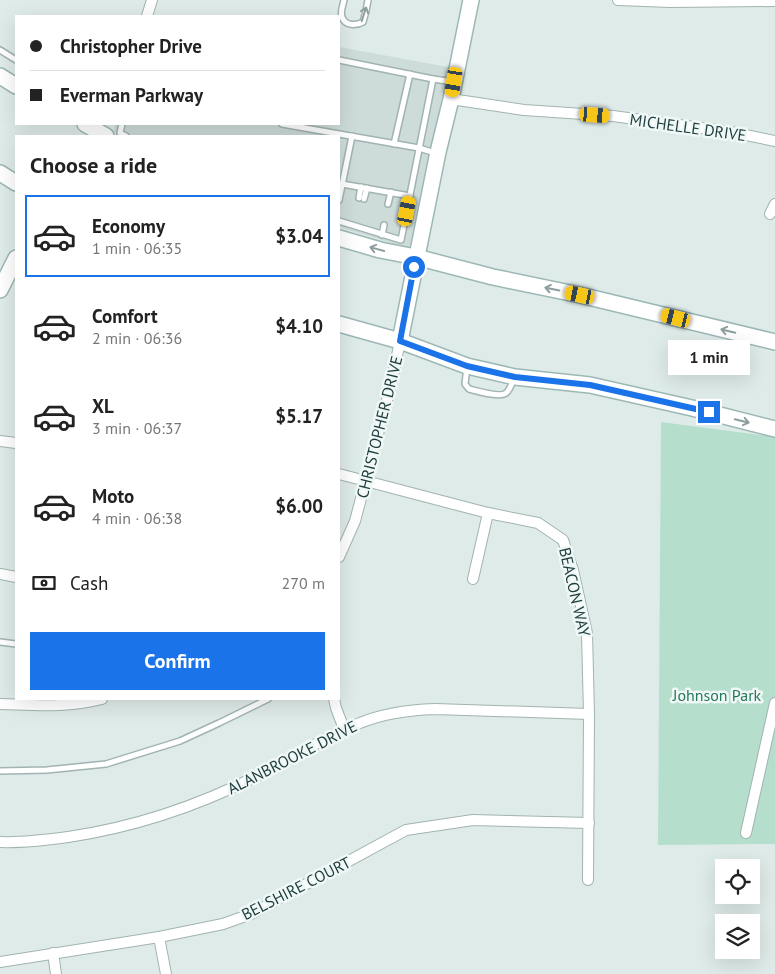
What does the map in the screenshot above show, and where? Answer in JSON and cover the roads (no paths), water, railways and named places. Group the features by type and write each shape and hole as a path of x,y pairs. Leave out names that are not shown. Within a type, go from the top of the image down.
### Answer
{"main road":[{"name":"CHRISTOPHER DRIVE","path":"401,336 471,0"},
{"path":"0,76 15,84"},
{"path":"0,173 15,183"},
{"path":"340,238 380,250 416,257 493,277 580,295 775,342"},
{"path":"0,290 15,260"},
{"path":"340,324 384,338 401,336 467,366 515,377 590,385 775,429"}],"street":[{"path":"147,15 152,0"},
{"path":"618,0 671,2 775,1"},
{"name":"MICHELLE DRIVE","path":"451,99 524,110 613,116 731,132 775,141"},
{"path":"770,214 775,204"},
{"name":"CHRISTOPHER DRIVE","path":"340,555 355,521 391,385 401,336"},
{"path":"0,441 15,443"},
{"name":"BEACON WAY","path":"340,474 488,513 538,523 563,540 573,570 587,632 589,714 588,880"},
{"path":"473,579 488,513"},
{"path":"0,574 15,577"},
{"path":"0,704 59,706 97,700"},
{"path":"334,700 344,730"},
{"path":"746,834 775,703"},
{"name":"ALANBROOKE DRIVE","path":"0,842 46,840 81,835 117,828 173,812 258,776 344,730 389,714 420,710 589,714"},
{"name":"BELSHIRE COURT","path":"0,962 159,937 223,924 252,914 406,830 473,820 589,823"},
{"path":"159,937 166,974"},
{"path":"53,953 56,974"}],"lane":[{"path":"344,0 341,14 342,19 346,23 358,25 363,22 368,0"},
{"path":"0,50 15,59"},
{"path":"340,60 454,82"},
{"path":"394,144 410,74"},
{"path":"340,221 401,240 433,79"},
{"path":"122,125 120,133 124,135"},
{"path":"288,125 419,148 438,154"},
{"path":"340,195 352,136"},
{"path":"342,184 410,196"},
{"path":"362,199 364,187"},
{"path":"388,204 390,192"},
{"path":"356,227 358,220"},
{"path":"382,235 384,224"},
{"path":"467,366 466,384 469,389 490,394 503,395 507,393 515,377"},
{"path":"0,642 15,644"},
{"path":"0,771 47,770 106,764 180,741 266,700"}],"park label":[{"name":"Johnson Park","path":"717,695"}]}
